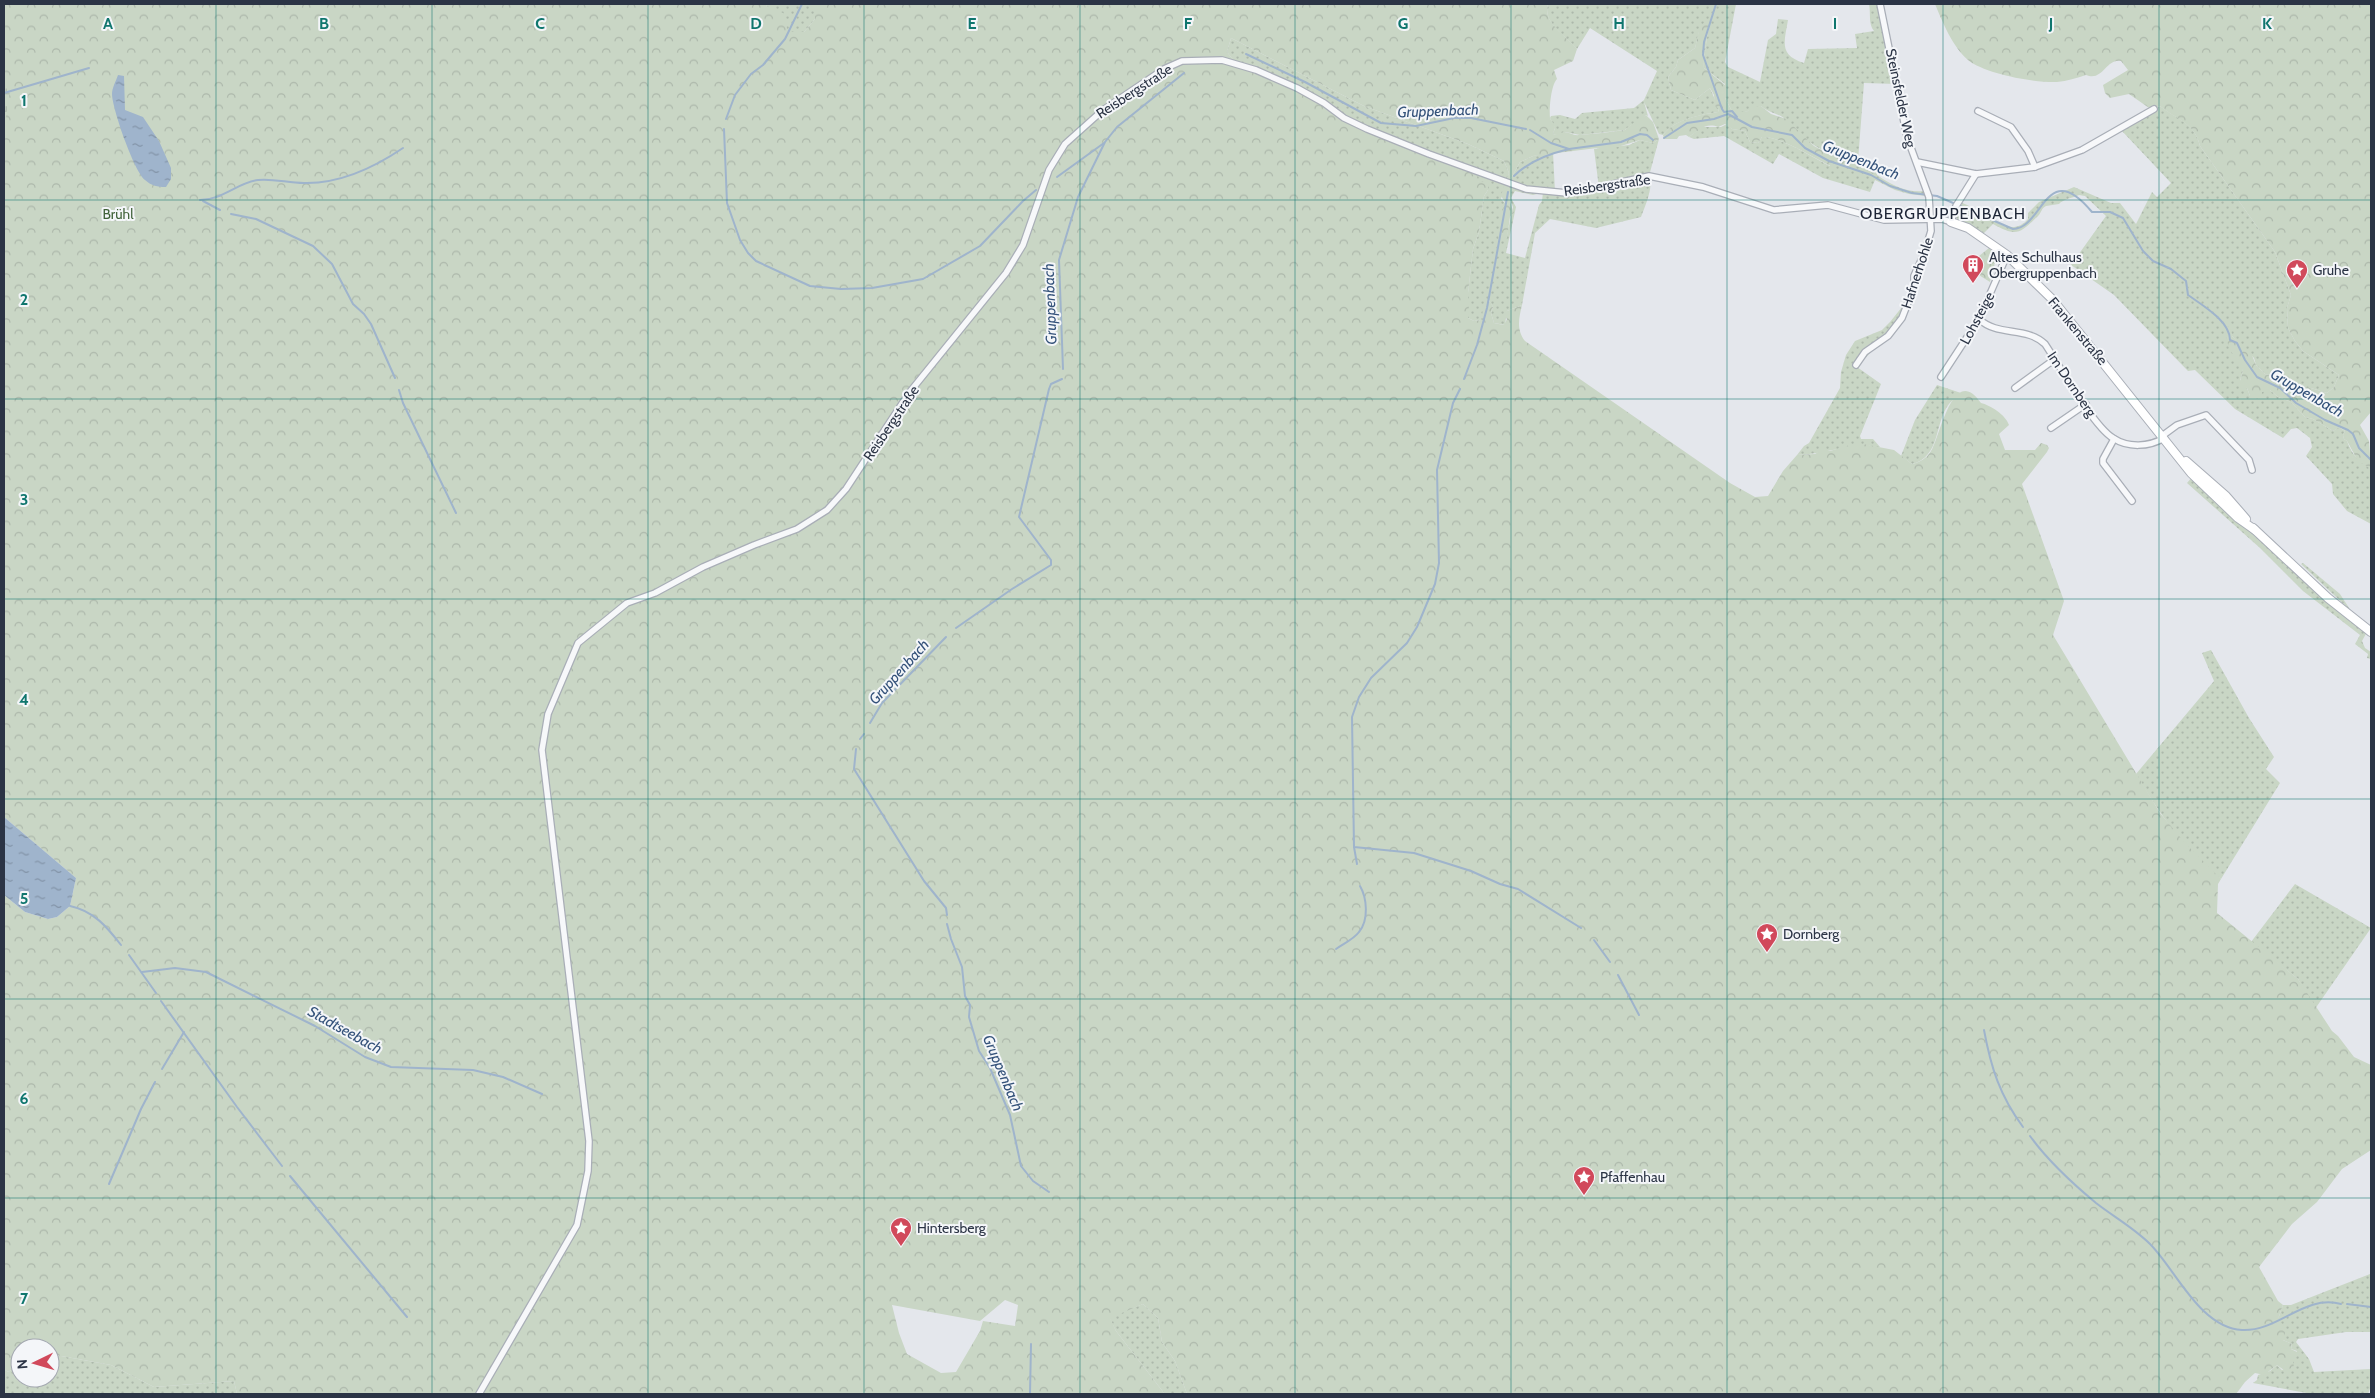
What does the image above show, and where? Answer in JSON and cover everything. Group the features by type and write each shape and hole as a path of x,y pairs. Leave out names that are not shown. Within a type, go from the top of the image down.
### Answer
{"street":[{"name":"Steinsfelder Weg","path":"1880,4 1907,137 1928,194 1932,220"},
{"name":"Reisbergstraße","path":"479,1394 577,1224 588,1171 589,1141 542,750 548,714 578,643 627,603 655,593 703,567 798,529 827,510 846,489 909,393 1006,272 1023,244 1049,170 1065,144 1103,110 1164,69 1182,61 1222,60 1256,70 1297,88 1324,103 1344,118 1367,129 1455,164 1526,188 1566,192 1582,191 1649,176 1703,187 1774,210 1828,205 1884,220 1932,220"},
{"path":"1917,162 1976,174 2035,167 2082,150 2154,109"},
{"path":"1978,111 2011,127 2028,151 2035,167"},
{"path":"1951,222 1957,203 1976,174"},
{"name":"Frankenstraße","path":"1932,220 1951,222 1968,228 2007,255 2052,299 2191,473 2238,518 2255,530 2335,604 2371,632"},
{"name":"Hafnerhohle","path":"1856,366 1865,352 1888,336 1902,318 1914,287 1914,276 1924,254 1931,231 1932,220"},
{"name":"Lohsteige","path":"1941,377 1979,319 2007,255"},
{"name":"Im Dornberg","path":"1979,319 1992,328 2025,333 2039,338 2100,427 2114,439"},
{"path":"2015,388 2055,359"},
{"path":"2051,428 2086,404"},
{"path":"2132,501 2103,463 2103,458 2114,439 2129,444 2148,445 2163,437 2177,426 2206,415 2249,460 2252,470"}],"green space":[{"name":"Brühl","path":"4,4 767,4 766,6 783,13 788,32 804,32 815,19 815,4 1548,4 1547,11 1552,23 1577,49 1573,61 1554,70 1557,79 1552,92 1550,109 1550,118 1555,127 1553,134 1564,132 1577,135 1596,134 1625,130 1646,115 1653,122 1659,139 1653,143 1640,140 1605,151 1597,148 1533,156 1520,162 1509,182 1506,181 1509,173 1504,161 1468,144 1364,106 1231,38 1227,52 1234,61 1307,94 1350,122 1475,172 1479,182 1488,181 1488,190 1484,196 1479,232 1473,249 1468,293 1468,318 1474,321 1481,320 1484,305 1490,301 1493,307 1491,313 1494,323 1504,325 1507,319 1504,315 1507,311 1522,305 1519,328 1525,341 1730,483 1755,497 1768,496 1783,471 1797,455 1815,454 1820,451 1830,451 1850,445 1863,444 1894,450 1912,464 1920,461 1931,451 1943,419 1955,396 1963,391 1971,393 1981,403 1997,411 2005,418 2009,425 1999,434 2005,450 2035,450 2041,443 2047,445 2049,448 2047,452 2022,484 2064,601 2053,635 2160,813 2185,843 2221,879 2218,884 2217,913 2298,979 2332,1031 2354,1057 2371,1065 2371,1150 2342,1169 2317,1202 2292,1224 2259,1267 2278,1301 2283,1305 2278,1319 2286,1329 2283,1340 2292,1344 2291,1349 2299,1353 2293,1362 2294,1367 2285,1371 2277,1365 2264,1375 2255,1373 2236,1394 1187,1394 1175,1361 1162,1342 1158,1318 1143,1304 1110,1318 1116,1331 1164,1393 1168,1394 237,1394 234,1381 154,1387 111,1365 60,1356 60,1338 10,1338 10,1371 8,1372 4,1369 4,895 25,912 48,919 57,917 70,906 76,878 4,817","holes":["1005,1300 1018,1305 1015,1326 983,1321 980,1331 956,1372 941,1373 907,1354 899,1333 892,1305 980,1321"]},
{"path":"767,4 815,4 815,19 804,32 788,32 766,6"},
{"path":"1548,4 1736,4 1725,62 1728,67 1760,82 1768,40 1776,34 1778,19 1788,20 1785,42 1787,52 1796,60 1804,63 1808,49 1857,48 1855,34 1874,31 1870,22 1869,4 1879,4 1897,84 1864,83 1858,161 1880,167 1877,175 1888,182 1911,191 1924,191 1926,196 1895,190 1875,180 1870,192 1823,178 1779,154 1773,164 1724,136 1694,139 1689,137 1702,127 1721,127 1727,124 1732,129 1745,131 1750,142 1758,143 1762,137 1778,140 1830,166 1827,152 1810,142 1781,116 1761,106 1742,113 1733,113 1725,98 1725,84 1704,68 1710,23 1699,32 1695,48 1678,60 1676,67 1668,77 1671,90 1695,100 1710,88 1719,109 1718,112 1681,121 1663,135 1659,134 1644,102 1648,116 1646,115 1625,130 1580,135 1565,132 1558,135 1553,134 1555,128 1550,118 1551,116 1560,115 1575,119 1582,113 1634,108 1644,100 1657,71 1590,28 1577,49 1552,23 1547,11"},
{"path":"1935,4 2371,4 2371,412 2360,425 2369,441 2371,469 2358,461 2344,439 2345,431 2340,427 2333,431 2313,419 2305,417 2291,402 2278,397 2270,390 2262,392 2261,400 2250,396 2247,388 2241,385 2240,381 2243,371 2229,348 2224,329 2226,325 2231,329 2232,336 2251,353 2256,365 2265,374 2302,389 2311,388 2327,393 2334,387 2339,375 2303,351 2295,341 2288,328 2287,308 2291,295 2275,252 2200,146 2198,138 2190,127 2160,106 2152,110 2129,94 2110,98 2105,93 2103,85 2128,70 2121,61 2112,63 2097,75 2086,75 2057,82 2011,77 1976,65 1968,60 1958,49 1948,34"},
{"path":"1707,21 1710,23 1704,68 1725,85 1725,98 1733,113 1748,111 1750,107 1761,106 1771,114 1786,119 1814,146 1833,156 1835,162 1831,166 1778,140 1762,137 1758,143 1750,142 1745,131 1732,129 1725,124 1718,127 1706,126 1689,137 1686,135 1679,136 1677,139 1664,139 1663,135 1681,121 1695,116 1718,112 1719,109 1715,106 1714,95 1710,88 1695,100 1671,90 1668,77 1676,67 1678,60 1695,48 1700,26"},
{"path":"1231,38 1364,106 1468,144 1504,161 1509,173 1501,199 1506,204 1501,216 1507,235 1513,207 1509,197 1511,186 1537,191 1537,194 1533,195 1515,191 1511,198 1516,207 1506,253 1525,258 1539,205 1542,201 1543,192 1509,182 1520,162 1533,156 1553,152 1555,192 1599,188 1594,149 1629,145 1640,140 1653,143 1659,139 1649,176 1650,191 1641,217 1596,228 1550,219 1535,233 1522,305 1507,311 1505,325 1494,323 1491,313 1493,307 1489,300 1481,320 1474,321 1468,318 1468,293 1473,249 1479,232 1484,196 1488,190 1479,182 1366,131 1234,61 1227,52"},
{"path":"4,75 10,91 4,128"},
{"path":"2160,106 2185,123 2194,132 2200,146 2275,252 2291,295 2287,308 2288,328 2295,341 2303,351 2339,375 2334,387 2327,393 2311,388 2302,389 2265,374 2256,365 2254,358 2232,336 2228,325 2243,371 2240,380 2247,388 2250,396 2270,390 2278,397 2291,402 2305,417 2313,419 2333,431 2339,427 2345,431 2344,439 2352,451 2357,458 2371,469 2371,524 2347,511 2333,494 2332,484 2306,456 2312,447 2310,438 2297,428 2291,429 2283,438 2235,409 2195,370 2188,371 2114,295 2071,265 2106,216 2085,196 2079,195 2059,204 2046,206 2033,221 2018,232 2008,231 1993,224 1984,233 1956,218 1962,203 2004,226 2021,225 2028,219 2028,213 2039,202 2074,187 2111,203 2120,203 2136,224 2152,192 2157,197 2171,183 2122,131"},
{"path":"1505,182 1511,186 1509,197 1513,212 1510,217 1507,238 1498,241 1501,211 1506,204 1501,196"},
{"path":"1989,248 1999,258 1994,265 1996,268 1992,272 1990,282 1966,267 1971,259 1974,260"},
{"path":"1910,286 1912,286 1910,302 1885,337 1857,367 1881,384 1860,436 1861,439 1873,439 1880,447 1861,445 1797,455 1809,443 1840,388 1841,372 1846,355 1855,341 1882,330 1890,322 1902,307"},
{"path":"1937,385 1961,393 1950,403 1944,412 1936,438 1928,454 1912,464 1901,456 1915,420"},
{"path":"2193,476 2368,630 2362,641 2365,648 2371,652 2371,659 2367,658 2368,654 2355,644 2360,635 2303,591 2260,548 2187,483"},
{"path":"2303,563 2340,594 2351,611 2301,564"},
{"path":"2211,650 2249,718 2274,757 2266,769 2280,783 2221,879 2184,844 2154,803 2136,774 2214,681 2202,653"},
{"path":"2295,884 2371,928 2315,1009 2298,979 2251,942"},
{"path":"2370,1274 2371,1332 2346,1332 2298,1339 2296,1342 2309,1359 2314,1372 2371,1369 2371,1386 2368,1394 2312,1394 2253,1383 2257,1380 2258,1375 2270,1371 2277,1365 2282,1370 2293,1365 2292,1362 2297,1351 2291,1349 2292,1344 2283,1340 2278,1319 2283,1305 2291,1305"},
{"path":"1143,1304 1158,1318 1162,1342 1175,1361 1187,1394 1164,1393 1116,1331 1109,1317"},
{"path":"60,1356 111,1365 154,1387 234,1381 237,1394 4,1394 4,1369 8,1372 10,1371 10,1388 60,1388"}],"water":[{"path":"118,75 124,76 125,110 143,117 159,141 171,168 171,179 166,187 150,184 140,174 135,165 113,101 112,92"},
{"path":"4,817 76,878 70,906 57,917 48,919 25,912 4,895"}],"waterway":[{"path":"726,119 735,95 751,74 763,65 785,39 802,4"},
{"path":"1716,4 1704,42 1703,55 1722,109 1724,112 1732,111 1737,117"},
{"name":"Gruppenbach","path":"1246,54 1305,82 1381,123 1416,126 1454,118 1471,118 1526,129"},
{"path":"4,93 89,68"},
{"name":"Gruppenbach","path":"1063,369 1059,260 1078,197 1105,142 1117,127 1184,73"},
{"name":"Gruppenbach","path":"1664,138 1687,123 1714,119 1728,114 1752,127 1792,135 1805,148 1829,161 1871,175 1890,186 1912,193 1937,196 2013,229 2023,226 2032,218 2046,199 2055,193 2064,191 2077,197 2092,212 2110,212 2123,218 2143,251 2153,261 2171,269 2186,281 2188,295 2220,320 2229,333 2230,340 2237,343 2245,360 2257,377 2280,388 2296,403 2325,420 2348,430 2353,434 2359,448 2371,460"},
{"path":"724,129 727,203 740,240 748,253 756,261 810,286 841,289 872,288 923,279 980,246 1036,190"},
{"name":"Gruppenbach","path":"1530,130 1551,143 1569,149 1621,142 1640,134 1647,135 1653,140"},
{"path":"1057,177 1104,143"},
{"path":"200,200 215,197 243,184 258,180 301,183 320,182 346,177 370,167 403,148"},
{"path":"1514,176 1526,166 1539,159 1569,149"},
{"path":"1464,379 1477,345 1487,308 1508,192"},
{"path":"203,201 220,210"},
{"path":"231,214 256,219 313,246 332,264 353,304 371,324 395,378"},
{"name":"Gruppenbach","path":"956,628 1012,589 1051,565 1051,560 1019,517 1049,389 1051,384 1062,379"},
{"path":"1460,389 1453,403 1437,470 1439,563 1435,584 1417,627 1407,643 1371,678 1359,697 1352,717 1354,847 1414,853 1471,871 1500,884 1518,889 1581,928"},
{"path":"399,390 403,403 456,513"},
{"name":"Gruppenbach","path":"870,723 882,703 946,637"},
{"name":"Gruppenbach","path":"860,739 864,734"},
{"name":"Gruppenbach","path":"856,749 854,769 924,881 946,908 947,915"},
{"path":"1354,847 1357,864"},
{"path":"1336,949 1357,935 1362,927 1366,909 1360,886"},
{"name":"Stadtseebach","path":"70,906 79,908 93,916 105,926 121,945"},
{"name":"Gruppenbach","path":"947,924 962,967 965,996 970,1005 969,1017 979,1051 990,1068 1010,1115 1021,1166 1033,1181 1049,1192"},
{"path":"1594,940 1610,962"},
{"name":"Stadtseebach","path":"129,955 156,993"},
{"name":"Stadtseebach","path":"142,972 175,968 206,972 315,1026 365,1057 391,1067 473,1070 503,1077 542,1094"},
{"path":"1618,975 1639,1015"},
{"name":"Stadtseebach","path":"161,1001 282,1166"},
{"path":"1984,1030 1997,1081 2008,1104 2023,1127"},
{"path":"162,1069 184,1032"},
{"path":"109,1184 141,1109 155,1082"},
{"path":"2030,1136 2052,1163 2078,1188 2144,1238 2160,1255 2201,1309 2227,1327 2242,1330 2255,1329 2315,1304 2328,1302 2341,1304"},
{"name":"Stadtseebach","path":"290,1176 407,1317"},
{"path":"2347,1304 2371,1307"},
{"path":"1030,1394 1031,1344"}],"place":[{"name":"Altes Schulhaus Obergruppenbach","path":"1973,284"},
{"name":"Gruhe","path":"2297,289"},
{"name":"Dornberg","path":"1767,953"},
{"name":"Pfaffenhau","path":"1584,1196"},
{"name":"Hintersberg","path":"901,1247"}],"district":[{"name":"OBERGRUPPENBACH","path":"1943,213"}]}
